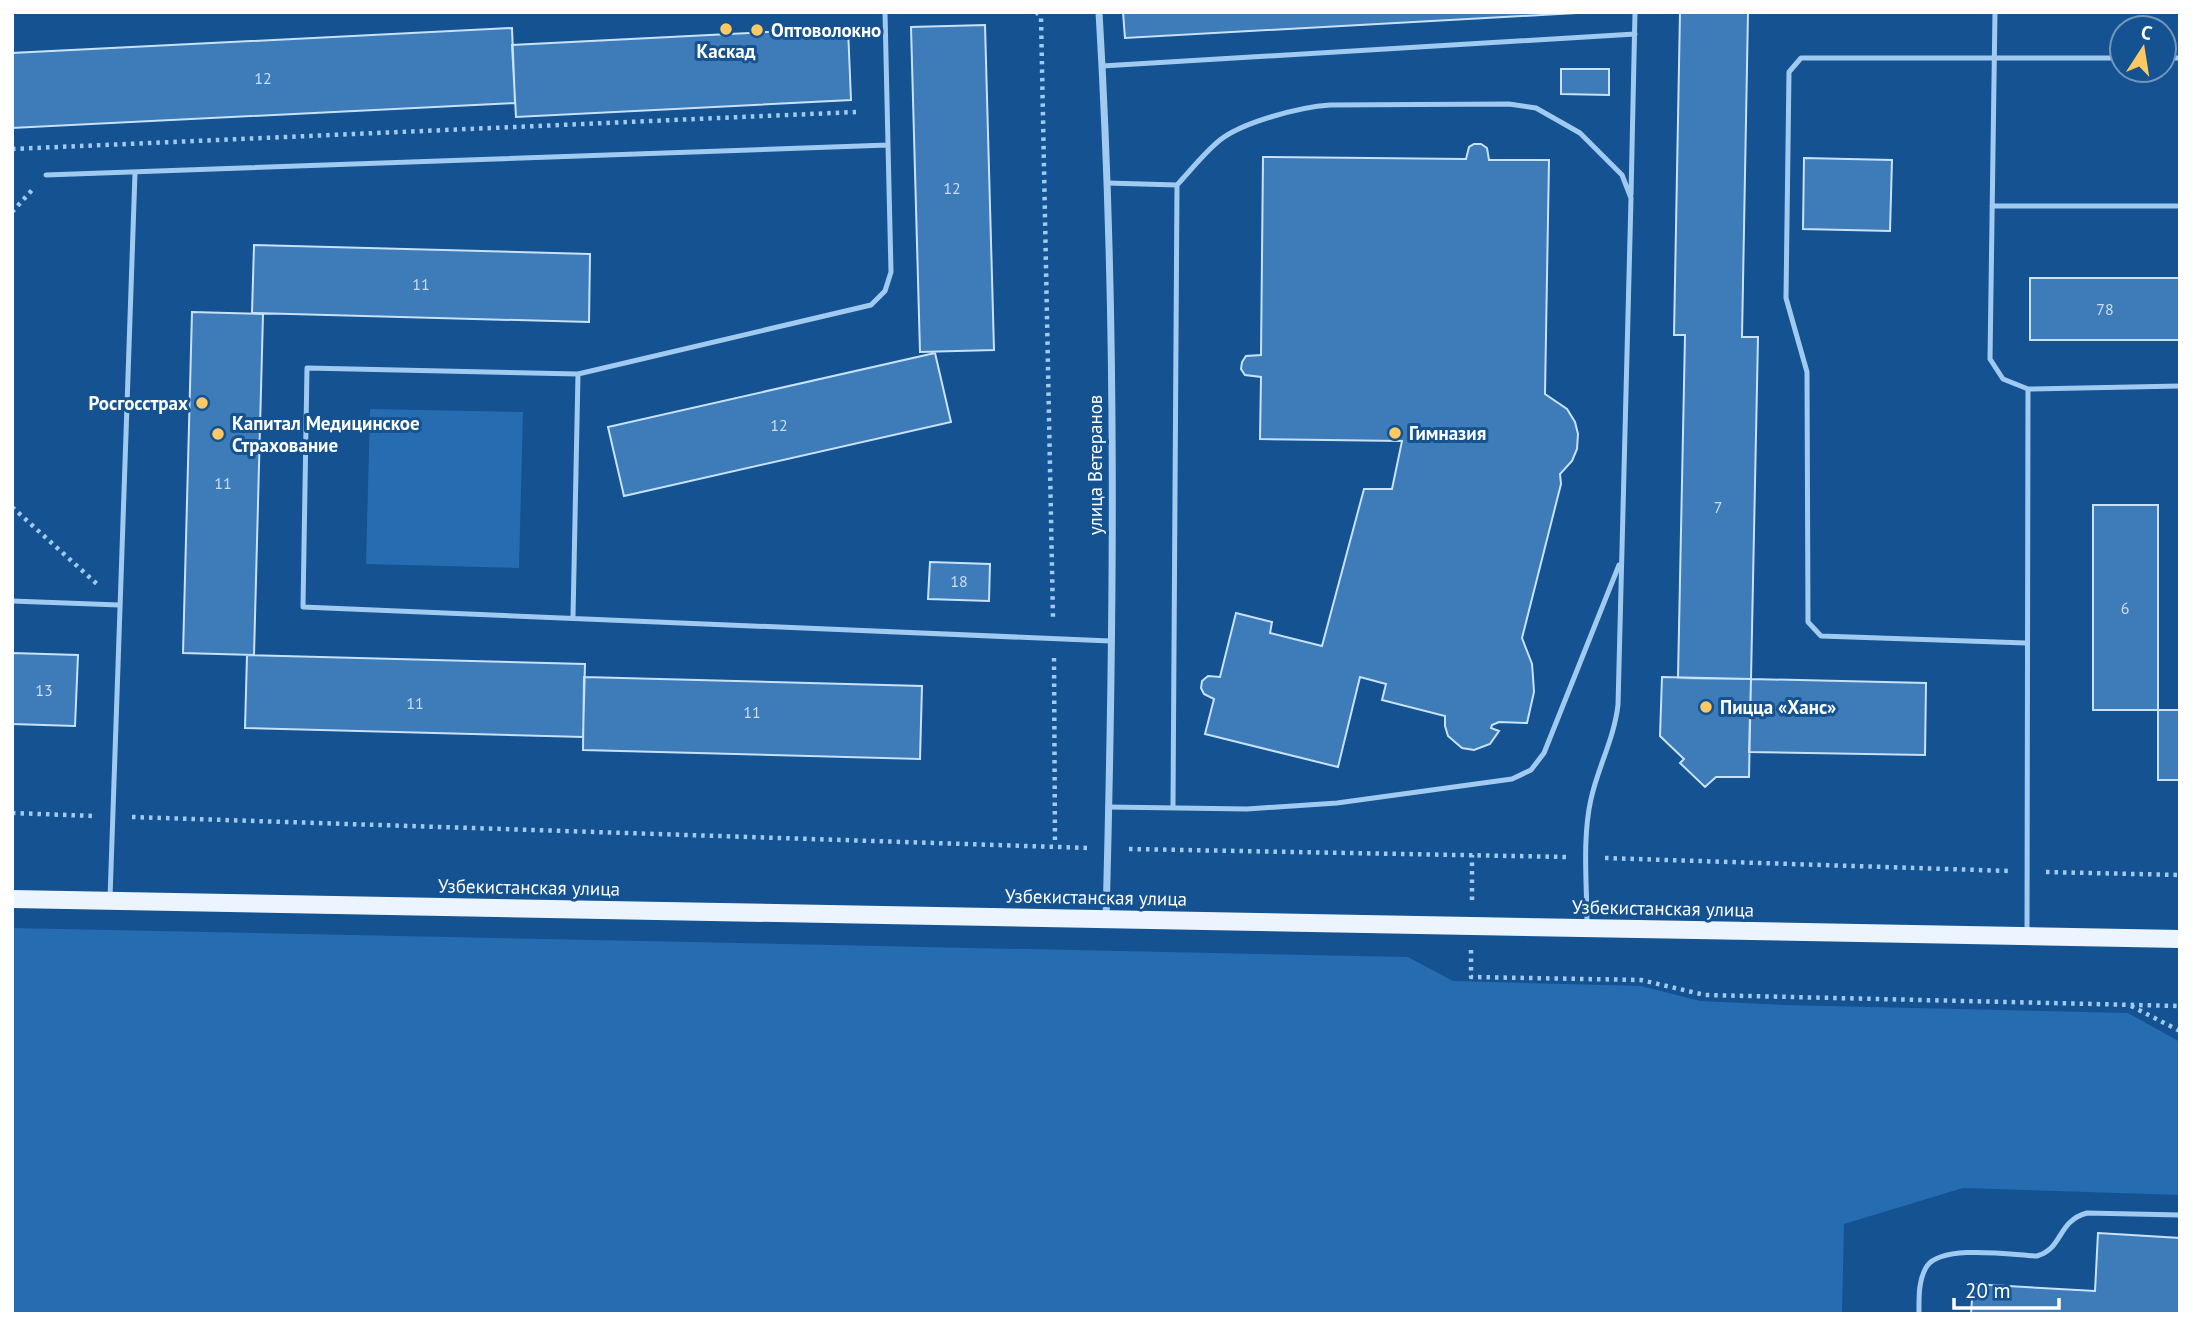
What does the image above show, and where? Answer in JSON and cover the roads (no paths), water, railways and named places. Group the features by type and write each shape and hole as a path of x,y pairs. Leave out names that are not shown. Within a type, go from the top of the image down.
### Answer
{"main road":[{"name":"Узбекистанская улица","path":"12,899 2180,939"}],"street":[{"name":"улица Ветеранов","path":"1099,12 1107,183 1111,428 1105,918"}],"lane":[{"path":"885,12 891,271 886,291 871,305 578,373 307,368 303,607 1110,641"},
{"path":"1587,928 1588,824 1591,800 1612,740 1618,705 1635,12"},
{"path":"1995,12 1990,359 2003,379 2028,389 2180,386"},
{"path":"1102,66 1635,34"},
{"path":"2026,643 1821,636 1808,622 1807,372 1786,298 1789,72 1801,58 2108,58"},
{"path":"1173,807 1177,185 1220,140 1246,127 1305,106 1508,104 1536,108 1580,133 1622,175 1631,198"},
{"path":"46,175 888,145"},
{"path":"110,901 135,173"},
{"path":"1107,183 1177,185"},
{"path":"1992,206 2180,205"},
{"path":"573,617 578,373"},
{"path":"2027,936 2028,389"},
{"path":"1108,807 1247,809 1337,803 1512,779 1531,769 1544,753 1622,558"},
{"path":"12,601 119,605"},
{"path":"1919,1314 1920,1285 1928,1265 1942,1256 1959,1252 2037,1256 2046,1254 2075,1216 2087,1213 2180,1215"}],"place":[{"name":"Каскад","path":"726,29"},
{"name":"Оптоволокно","path":"757,30"},
{"name":"Росгосстрах","path":"202,403"},
{"name":"Гимназия","path":"1395,433"},
{"name":"Капитал Медицинское Страхование","path":"218,434"},
{"name":"Пицца «Ханс»","path":"1706,707"}]}
